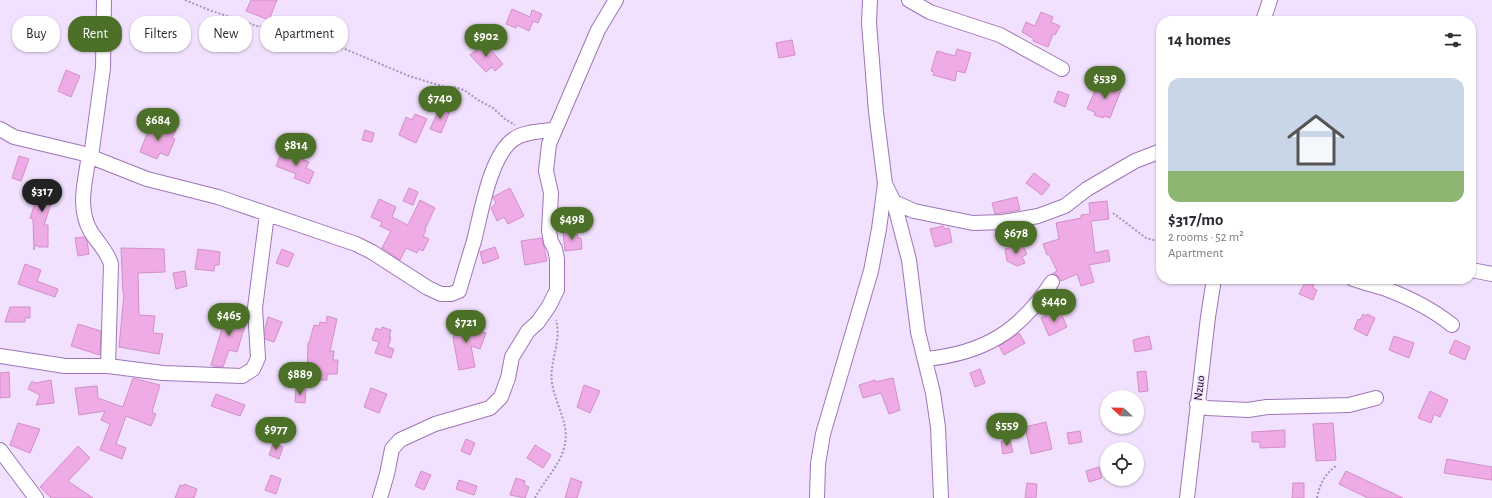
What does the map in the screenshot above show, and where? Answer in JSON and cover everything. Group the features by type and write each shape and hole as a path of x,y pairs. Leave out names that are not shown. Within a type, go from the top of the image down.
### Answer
{"street":[{"path":"104,0 103,68 83,196 83,211 91,232 107,253 111,264 108,366"},
{"path":"380,498 392,449 400,440 435,424 490,408 501,397 508,378 512,357 528,331 538,322 549,306 557,290 557,259 549,231 551,193 546,171 549,144 598,30 616,0"},
{"path":"818,498 818,464 822,434 871,271 879,229 885,184 876,112 869,23 870,0"},
{"path":"909,0 930,12 1000,35 1062,69"},
{"path":"1265,16 1270,0"},
{"path":"0,129 14,137 90,157 147,179 218,197 356,244 372,252 428,288 441,294 451,294 459,291 474,239 482,201 499,156 513,139 525,134 555,129"},
{"path":"894,202 914,211 974,223 1003,222 1038,216 1065,206 1087,189 1135,162 1156,153"},
{"path":"885,184 894,202 909,260 918,332 926,359 938,426 941,498"},
{"path":"0,356 65,366 108,366 163,373 242,376 253,370 258,358 255,308 267,214"},
{"path":"1476,271 1492,274"},
{"path":"926,359 952,356 970,351 1000,338 1020,322 1038,304 1052,282"},
{"name":"Nzuo","path":"1187,498 1197,404 1213,284"},
{"path":"1371,284 1385,288 1414,301 1434,311 1452,324"},
{"path":"1197,404 1207,408 1248,410 1267,407 1349,405 1376,398"},
{"path":"0,450 36,498"}],"path":[{"path":"185,0 209,10 257,26 281,28 314,36 409,76 445,87 455,87 464,90 493,108 505,119 516,125 525,134"},
{"path":"1113,213 1146,238 1156,241"},
{"path":"535,498 564,448 565,431 552,383 553,364 558,338 557,325 554,313 549,306"},
{"path":"1317,498 1324,477 1337,465"}],"building":[{"path":"251,0 277,0 271,16 260,16 246,11"},
{"path":"512,9 530,17 532,10 542,14 538,23 533,21 529,31 517,25 516,28 506,24"},
{"path":"1041,12 1053,17 1051,22 1060,26 1055,35 1053,34 1048,47 1033,41 1034,39 1022,32 1026,22 1035,26"},
{"path":"792,40 795,55 779,58 776,43"},
{"path":"485,43 503,64 495,71 492,67 486,72 470,55"},
{"path":"957,49 971,53 965,73 957,71 955,81 933,75 934,72 931,71 937,51 955,56"},
{"path":"66,70 80,76 71,97 58,91"},
{"path":"1106,80 1117,84 1115,88 1121,90 1110,118 1104,116 1103,118 1094,115 1095,112 1087,109 1095,91 1101,93"},
{"path":"1058,91 1069,95 1065,107 1054,102"},
{"path":"440,107 450,111 441,133 430,129"},
{"path":"415,114 427,119 416,143 399,135 406,117 412,120"},
{"path":"162,125 176,130 172,138 175,139 168,156 160,153 157,159 140,152 150,126 160,130"},
{"path":"365,130 374,133 372,142 362,140"},
{"path":"282,151 309,162 306,168 314,172 309,184 294,178 296,174 276,166"},
{"path":"19,156 29,159 21,181 12,178"},
{"path":"1034,173 1050,185 1042,195 1026,183"},
{"path":"39,180 56,188 44,225 48,225 48,247 38,247 36,244 34,250 33,219 30,218 35,203 32,202 34,190"},
{"path":"409,188 418,192 413,205 403,201"},
{"path":"510,188 524,216 508,224 504,217 497,221 491,208 496,203 493,197"},
{"path":"1017,197 1020,210 995,214 992,203"},
{"path":"379,199 396,207 392,217 408,225 420,200 435,208 423,236 429,239 423,251 419,249 417,253 406,248 400,260 382,248 391,231 380,226 382,222 371,217"},
{"path":"1107,201 1109,219 1091,221 1095,253 1108,250 1110,261 1089,265 1094,282 1081,286 1077,274 1061,281 1057,275 1052,274 1057,271 1049,254 1047,255 1043,244 1059,239 1056,223 1081,218 1081,215 1090,214 1089,203"},
{"path":"943,226 945,229 949,228 952,242 935,247 930,229"},
{"path":"577,230 578,238 581,238 582,249 565,251 563,232"},
{"path":"84,237 87,241 89,254 78,256 75,238"},
{"path":"542,238 547,261 525,265 521,241"},
{"path":"1022,244 1027,254 1022,257 1025,263 1017,266 1007,261 1005,249"},
{"path":"495,247 499,258 483,264 480,252"},
{"path":"121,248 164,249 165,272 138,273 139,315 155,316 153,333 163,334 159,354 119,347 124,294"},
{"path":"198,249 220,252 219,265 215,265 214,271 195,269"},
{"path":"282,249 294,254 288,267 276,263"},
{"path":"25,264 41,270 37,281 58,289 55,297 18,284"},
{"path":"185,271 187,286 176,289 173,273"},
{"path":"1304,284 1314,284 1313,288 1317,290 1313,300 1299,294"},
{"path":"10,307 30,307 30,318 25,318 25,322 5,322"},
{"path":"224,310 247,319 237,352 229,350 223,367 211,365 222,329 218,328"},
{"path":"1055,311 1056,313 1060,311 1067,327 1049,336 1041,318"},
{"path":"1363,314 1366,316 1367,314 1375,318 1367,336 1354,329 1358,319 1360,320"},
{"path":"327,316 337,319 330,351 334,351 333,360 338,360 337,374 327,374 327,380 307,380 308,343 314,325 319,326 320,322 326,323"},
{"path":"268,317 282,322 274,342 265,339 265,328"},
{"path":"454,322 486,333 480,349 471,346 475,367 459,370 453,338 455,332 451,331"},
{"path":"78,324 101,331 100,355 71,346"},
{"path":"382,327 391,330 389,337 391,337 388,347 394,349 391,358 375,353 379,342 372,340 376,328 381,330"},
{"path":"1019,333 1025,343 1004,355 999,346"},
{"path":"1149,336 1152,349 1135,352 1133,340"},
{"path":"1394,336 1414,343 1409,358 1389,350"},
{"path":"1455,340 1470,347 1465,360 1449,353"},
{"path":"980,369 985,383 975,387 970,373"},
{"path":"1146,371 1148,391 1139,390 1137,372"},
{"path":"9,372 10,397 0,398 0,373"},
{"path":"133,378 160,385 152,412 156,414 151,426 126,416 116,444 126,448 122,459 100,450 110,424 101,420 105,411 79,415 75,388 97,386 98,398 123,407"},
{"path":"893,378 900,410 889,414 881,393 863,398 859,385 875,380 875,382"},
{"path":"51,380 54,403 36,405 40,395 28,389 32,381 35,383"},
{"path":"584,385 600,391 590,413 577,407"},
{"path":"296,388 306,389 305,403 295,402"},
{"path":"371,388 387,394 379,413 364,407"},
{"path":"1430,391 1448,400 1440,417 1434,414 1431,423 1418,418"},
{"path":"216,394 245,405 240,416 211,406"},
{"path":"1046,422 1052,449 1031,454 1025,427"},
{"path":"18,423 40,429 30,453 10,445"},
{"path":"1333,423 1336,460 1316,461 1313,424"},
{"path":"1285,430 1285,447 1260,448 1260,442 1252,442 1252,432"},
{"path":"1080,431 1082,442 1069,444 1067,433"},
{"path":"466,439 475,443 470,455 461,451"},
{"path":"1010,440 1013,452 1003,454 1001,442"},
{"path":"273,444 283,447 279,459 269,455"},
{"path":"535,445 551,455 543,468 527,458"},
{"path":"78,446 90,458 68,481 93,498 51,498 40,487"},
{"path":"1447,459 1492,467 1492,480 1444,473"},
{"path":"1099,467 1100,479 1089,482 1086,471"},
{"path":"421,471 431,475 424,490 415,486"},
{"path":"1346,471 1403,498 1368,498 1339,484"},
{"path":"271,475 281,479 276,494 265,490"},
{"path":"516,478 525,481 524,485 529,487 525,498 510,495"},
{"path":"571,478 582,482 577,498 565,498"},
{"path":"459,480 477,486 474,495 456,489"},
{"path":"1027,483 1037,484 1036,498 1025,498"},
{"path":"1293,483 1304,483 1304,498 1292,498"},
{"path":"184,484 197,489 194,498 175,498 180,485 184,486"}]}
